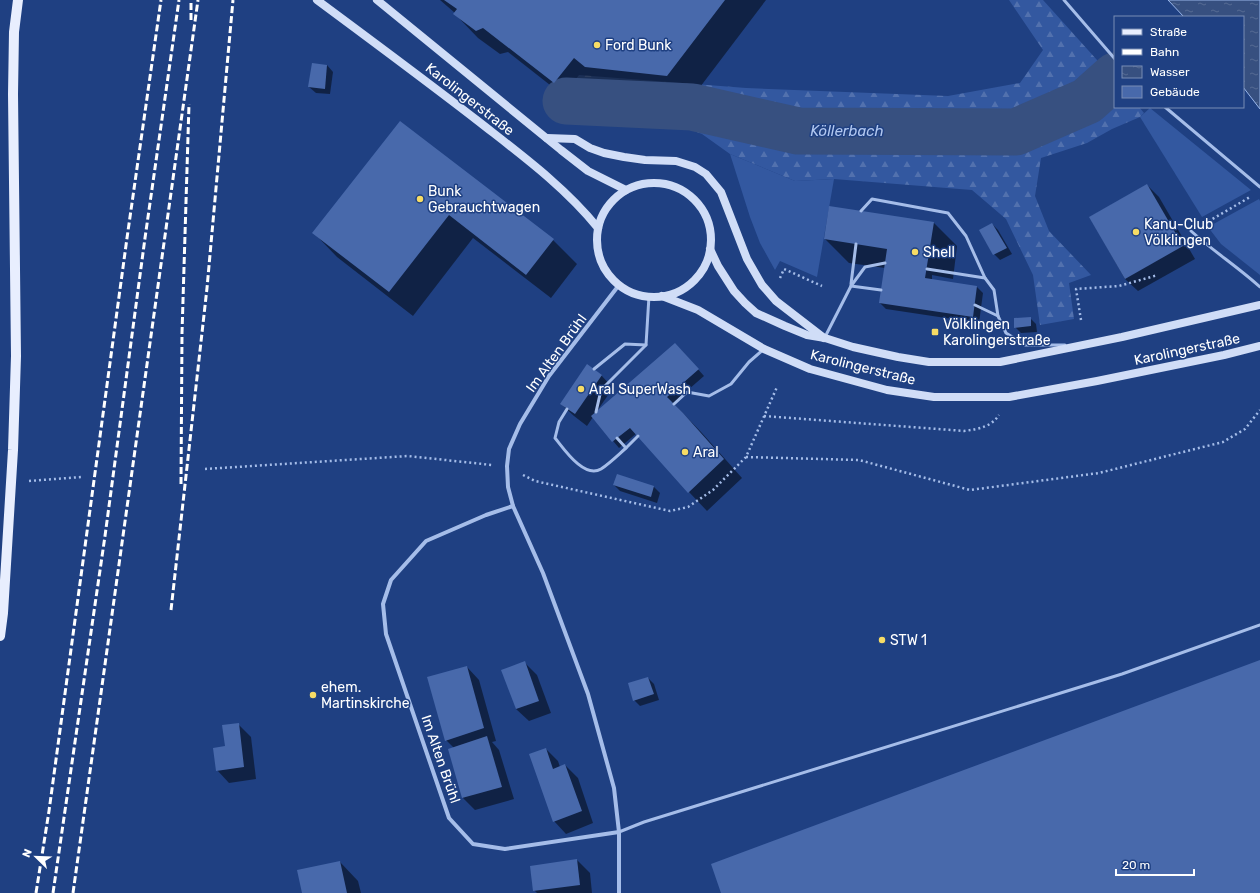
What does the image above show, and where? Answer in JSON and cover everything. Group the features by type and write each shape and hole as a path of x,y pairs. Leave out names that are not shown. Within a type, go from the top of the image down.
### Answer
{"main road":[{"path":"0,636 3,613 12,458 16,356 13,94 14,32 18,0"},
{"name":"Karolingerstraße","path":"318,0 535,166 584,210 598,228"},
{"name":"Karolingerstraße","path":"377,0 588,171 626,190"},
{"path":"547,138 575,139 597,150 624,157 676,162 695,167 706,174 721,192 747,259 762,285 776,301 825,338"},
{"path":"656,183 675,186 691,197 701,208 708,220 711,239 710,249 704,267 692,282 675,293 662,296 649,296 630,292 619,285 609,275 600,258 597,238 598,228 612,200 626,190 637,185 656,183"},
{"name":"Karolingerstraße","path":"710,249 718,266 734,291 756,313 807,335 825,338 891,355 929,362 1000,362 1084,346 1260,305"},
{"name":"Karolingerstraße","path":"662,296 698,310 764,350 810,369 887,390 934,397 1009,397 1097,381 1224,355 1260,346"}],"street":[{"name":"Im Alten Brühl","path":"619,285 549,376 520,424 509,449 507,466 508,487 513,506 543,573 588,694 614,788 619,832 619,893"},
{"name":"Im Alten Brühl","path":"513,506 486,515 426,541 390,580 383,604 386,634 449,818 473,844 505,849 619,832"}],"lane":[{"path":"1064,0 1114,58"},
{"path":"1166,108 1260,187"},
{"path":"861,211 872,199 948,213 966,236 985,278 994,290 998,316 1006,333 1025,345 1084,346"},
{"path":"1191,231 1260,287"},
{"path":"850,286 856,244"},
{"path":"825,338 850,286 865,268 885,263"},
{"path":"927,269 985,278"},
{"path":"850,286 881,290"},
{"path":"596,412 601,390 646,345 649,296"},
{"path":"974,305 998,316"},
{"path":"594,369 625,344 646,345"},
{"path":"674,404 687,392 710,396 731,384 749,362 764,350"},
{"path":"567,409 559,422 554,438 573,460 586,470 600,470 638,436"},
{"path":"617,438 626,448"},
{"path":"619,832 644,822 1122,674 1260,625"}],"path":[{"path":"1191,231 1253,196"},
{"path":"789,271 822,286"},
{"path":"1081,320 1076,289 1119,286 1158,275"},
{"path":"769,404 777,387"},
{"path":"764,416 964,431 981,429 994,422 1009,397"},
{"path":"746,457 859,460 970,490 1099,472 1223,442 1245,429 1260,410"},
{"path":"28,481 82,477"}],"green space":[{"path":"1009,0 1043,0 1114,79 1114,108 1140,108 1144,113 1140,117 1112,129 1087,143 1041,158 1035,196 1049,231 1091,275 1069,283 1074,319 1040,325 1033,275 1006,219 972,190 834,179 795,181 730,154 702,134 673,123 587,119 561,98 579,75 746,88 948,96 1020,83 1043,50"},
{"path":"1150,108 1251,190 1202,217 1140,117"},
{"path":"730,154 795,181 834,179 817,277 780,261 775,270 760,243"},
{"path":"1259,199 1260,275 1221,244 1208,227"}],"water":[{"path":"1168,0 1260,0 1260,109 1244,88 1244,16 1183,16"}],"building":[{"name":"Ford Bunk","path":"444,0 725,0 667,76 585,67 574,58 554,83 483,28 476,31 453,14 457,9"},
{"path":"312,63 327,65 325,89 308,87"},
{"name":"Bunk Gebrauchtwagen","path":"400,121 554,239 526,275 449,215 389,292 312,233"},
{"name":"Kanu-Club Völklingen","path":"1147,184 1183,246 1125,279 1089,217"},
{"path":"829,206 934,222 925,278 977,286 973,317 879,303 887,249 824,239"},
{"path":"992,223 1007,248 993,255 979,230"},
{"path":"1031,317 1031,326 1014,328 1014,318"},
{"path":"675,343 699,369 667,397 724,459 688,493 630,428 612,442 591,416"},
{"name":"Aral SuperWash","path":"587,364 602,375 575,414 560,404"},
{"path":"617,474 654,486 651,497 613,485"},
{"path":"1260,660 1260,893 721,893 711,864"},
{"path":"525,661 539,701 516,709 501,670"},
{"path":"467,666 484,728 445,741 427,677"},
{"path":"648,677 654,694 633,701 628,683"},
{"path":"239,723 244,767 216,771 213,748 225,746 222,725"},
{"path":"487,736 502,787 462,798 448,749"},
{"path":"546,748 553,769 565,764 582,811 553,822 529,754"},
{"path":"577,859 580,885 533,891 530,866"},
{"path":"340,861 347,893 302,893 297,870"}],"waterway":[{"name":"Köllerbach","path":"566,101 692,107 798,131 1016,132 1087,101 1114,77"}],"railway":[{"path":"36,893 49,811 161,0"},
{"path":"53,893 105,536 179,0"},
{"path":"191,0 191,20"},
{"path":"73,893 198,0"},
{"path":"171,610 207,288 233,0"},
{"path":"181,484 182,333 189,104"}],"place":[{"name":"Ford Bunk","path":"597,45"},
{"name":"Bunk Gebrauchtwagen","path":"420,199"},
{"name":"Kanu-Club Völklingen","path":"1136,232"},
{"name":"Shell","path":"915,252"},
{"name":"Völklingen Karolingerstraße","path":"935,332"},
{"name":"Aral SuperWash","path":"581,389"},
{"name":"Aral","path":"685,452"},
{"name":"STW 1","path":"882,640"},
{"name":"ehem. Martinskirche","path":"313,695"}]}
